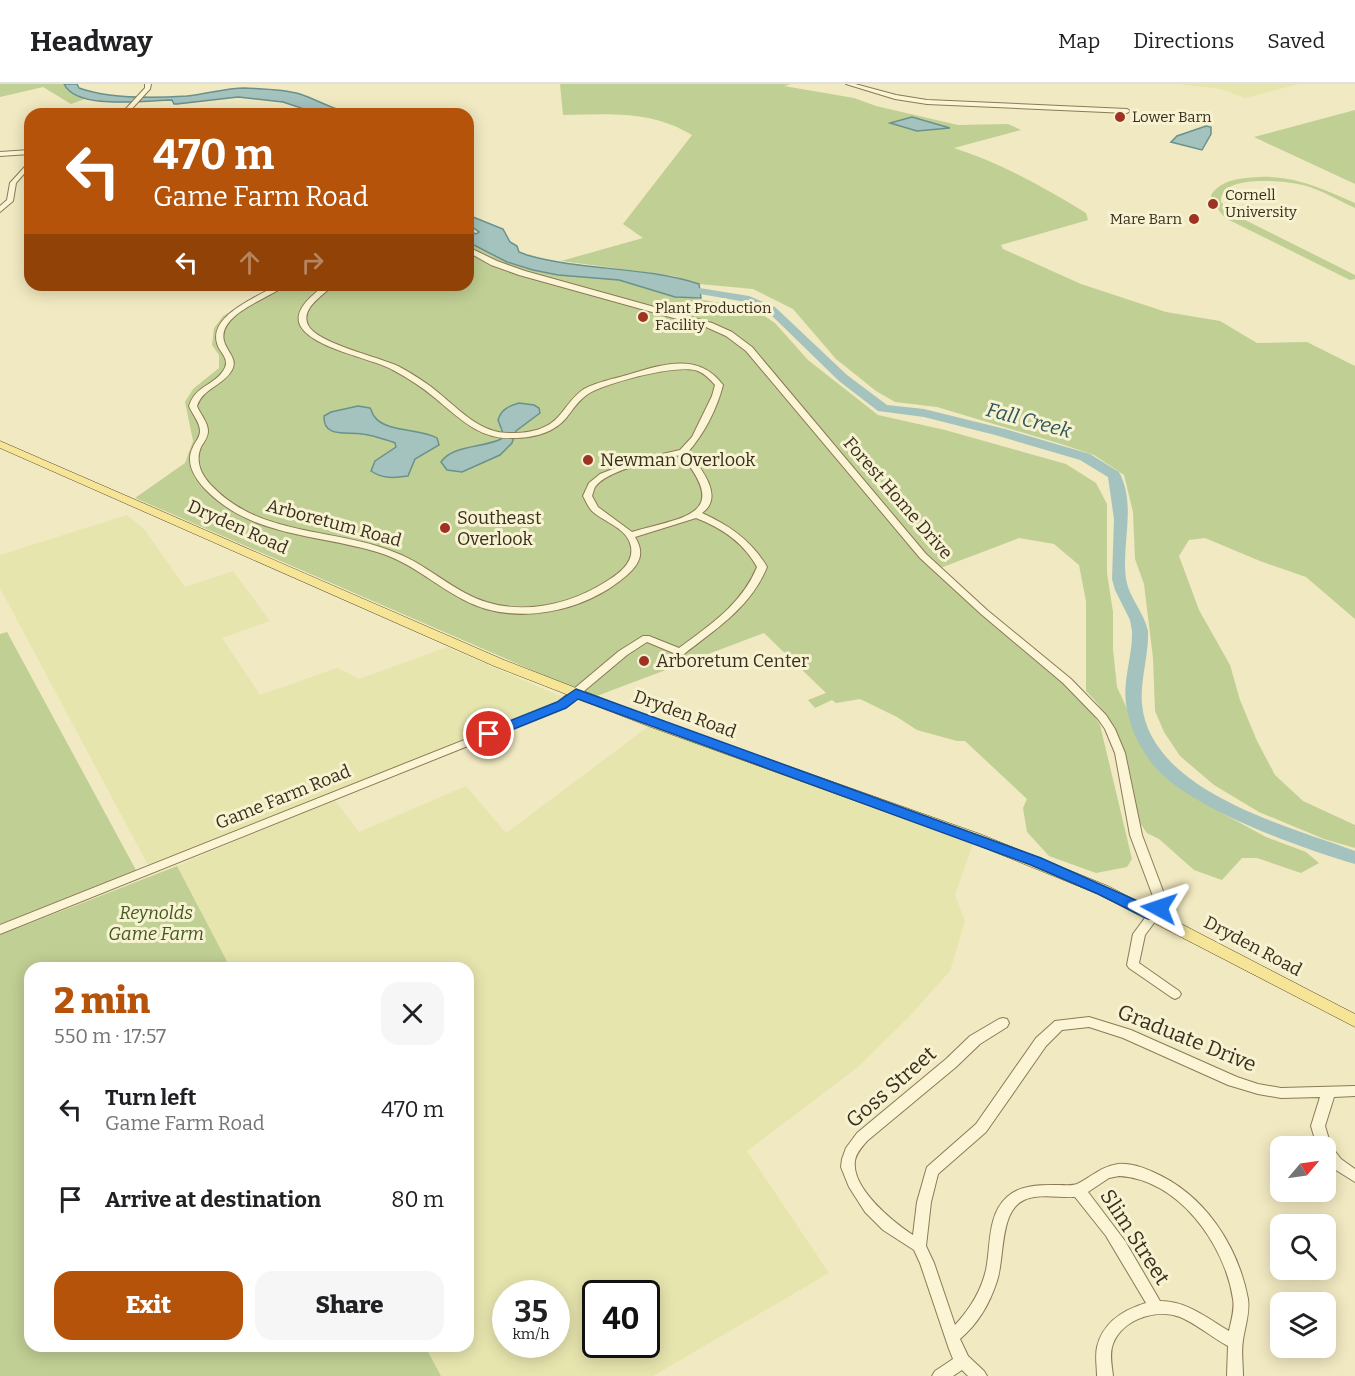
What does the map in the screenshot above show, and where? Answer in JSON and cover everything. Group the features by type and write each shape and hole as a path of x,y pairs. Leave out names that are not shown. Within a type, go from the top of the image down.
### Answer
{"main road":[{"name":"Dryden Road","path":"0,444 499,663 576,694 1036,861 1153,915 1355,1022"}],"street":[{"path":"130,108 148,88 148,84"},
{"path":"849,84 895,97 927,102 1127,111"},
{"path":"0,154 24,152"},
{"path":"0,210 10,201 13,183 24,170"},
{"name":"Forest Home Drive","path":"474,252 494,263 522,273 710,325 729,334 749,349 923,556 984,612 1067,681 1102,717 1118,747 1136,834 1160,899 1159,908 1153,915"},
{"name":"Arboretum Road","path":"273,291 226,321 219,337 220,345 230,358 230,368 199,392 194,400 194,409 204,425 204,433 193,456 193,464 204,482 235,509 271,526 398,556 468,600 506,609 558,606 598,591 624,573 634,562 637,549 631,535"},
{"path":"323,291 306,307 303,315 302,322 309,332 322,341 362,353 392,366 431,391 473,427 498,435 519,436 544,430 555,424 579,397 593,388 662,368 680,366 704,372 717,382 719,388 696,438 682,452 623,465 605,475 591,488 589,499 593,506 631,535 698,515 705,507 708,496 699,471 682,452"},
{"name":"Game Farm Road","path":"0,930 565,703 623,653 646,638 680,652 747,595 759,578 762,567 757,555 731,533 713,521 698,515"},
{"path":"1153,915 1139,934 1133,965 1175,994"},
{"name":"Graduate Drive","path":"979,1376 963,1361 919,1246 924,1203 932,1172 981,1128 1041,1042 1059,1025 1089,1022 1127,1034 1233,1081 1258,1089 1281,1093 1355,1091"},
{"name":"Goss Street","path":"919,1246 898,1235 869,1207 853,1179 847,1162 862,1137 951,1064 975,1040 1003,1023"},
{"path":"1321,1136 1318,1126 1329,1091"},
{"path":"1336,1163 1355,1176"},
{"path":"952,1336 965,1328 989,1284 995,1262 999,1222 1011,1201 1020,1195 1037,1191 1078,1190 1102,1173 1120,1170 1138,1172 1163,1185 1191,1206 1214,1233 1233,1271 1241,1300 1235,1342 1235,1376"},
{"name":"Slim Street","path":"1078,1190 1106,1223 1155,1306"},
{"path":"1105,1376 1104,1344 1110,1335 1124,1320 1155,1306 1179,1310 1235,1342"},
{"path":"940,1376 963,1361"}],"shaded area":[{"path":"1178,84 1299,84 1245,98 1221,89"},
{"path":"127,515 144,529 185,587 233,571 270,621 222,638 260,695 337,668 359,679 447,647 562,697 554,706 149,867 0,588 0,555"},
{"path":"653,723 975,838 955,895 965,921 950,971 907,1019 858,1067 747,1151 829,1273 653,1376 441,1376 428,1352 474,1352 474,962 227,962 177,866 334,799 359,832 466,786 506,833"}],"green space":[{"path":"0,84 64,84 67,90 85,99 71,104 43,87 0,97"},
{"path":"560,84 791,84 784,86 854,98 876,106 958,125 1008,124 1021,130 954,148 1005,168 1038,185 1086,213 1088,220 1001,245 1003,249 1081,284 1166,312 1220,321 1257,343 1307,342 1355,366 1355,619 1306,577 1205,538 1189,540 1179,556 1199,610 1230,665 1240,700 1257,741 1275,775 1303,801 1355,825 1355,848 1324,839 1259,812 1214,785 1180,756 1164,732 1155,711 1153,658 1144,584 1135,559 1133,512 1124,475 1094,455 1061,444 937,407 895,402 876,391 836,359 793,309 753,289 699,284 674,276 561,261 643,238 623,224 692,135 677,127 645,117 613,114 563,115"},
{"path":"1355,110 1355,184 1254,137"},
{"path":"1259,177 1297,181 1355,203 1355,208 1310,187 1269,181 1241,183 1230,187 1223,193 1221,202 1231,213 1355,275 1355,279 1350,280 1225,218 1213,203 1211,195 1215,190 1239,179"},
{"path":"474,245 507,262 533,270 558,275 619,280 680,298 687,297 743,307 775,323 808,360 878,415 945,430 1066,464 1096,483 1107,504 1107,573 1113,612 1113,649 1117,687 1136,728 1175,778 1220,812 1266,837 1306,852 1319,863 1301,873 1257,858 1242,858 1222,880 1194,870 1159,839 1147,833 1140,823 1129,768 1118,736 1110,721 1086,691 1086,601 1079,565 1054,544 1019,538 935,570 1074,693 1089,708 1100,725 1132,859 1127,867 1096,873 1049,856 1027,832 1023,808 1027,799 965,741 917,730 897,717 860,699 836,703 832,700 815,708 808,700 826,693 764,633 594,697 135,498 185,463 193,441 185,402 193,389 219,368 219,355 212,345 214,328 223,316 265,291 474,291"},
{"path":"7,632 137,872 0,924 0,634"},
{"name":"Reynolds Game Farm","path":"177,866 227,962 24,962 24,1352 428,1352 441,1376 0,1376 0,935"}],"water":[{"path":"64,84 77,84 79,88 91,92 133,97 187,96 238,88 280,90 300,94 333,108 301,108 283,102 238,97 177,104 174,104 172,100 113,102 83,98 71,92"},
{"path":"912,117 950,128 917,131 890,123"},
{"path":"1206,126 1211,127 1211,134 1202,150 1171,142 1177,136"},
{"path":"474,217 503,229 519,252 527,255 569,264 678,278 699,284 701,298 675,297 619,280 558,275 533,270 507,262 474,245 474,233 479,232 474,228"},
{"path":"519,403 534,405 539,408 540,413 516,431 512,443 500,455 462,472 447,470 441,462 452,452 501,439 503,433 499,417 506,409"},
{"path":"358,406 370,408 374,416 386,425 437,438 439,445 415,459 408,476 389,477 375,474 371,471 375,461 396,447 395,443 365,434 332,431 325,423 324,416 331,412"}],"waterway":[{"name":"Fall Creek","path":"681,288 749,299 771,309 843,378 883,408 924,413 1000,432 1085,457 1114,475 1121,519 1119,579 1122,590 1138,620 1140,631 1134,706 1142,737 1161,764 1188,786 1221,805 1256,822 1355,858"}],"place":[{"name":"Lower Barn","path":"1120,117"},
{"name":"Cornell University","path":"1213,204"},
{"name":"Mare Barn","path":"1194,219"},
{"name":"Plant Production Facility","path":"643,317"},
{"name":"Newman Overlook","path":"588,460"},
{"name":"Southeast Overlook","path":"445,528"},
{"name":"Arboretum Center","path":"644,661"}],"route":[{"path":"489,734 561,705 576,694 1036,861 1153,915 1159,908"}]}
